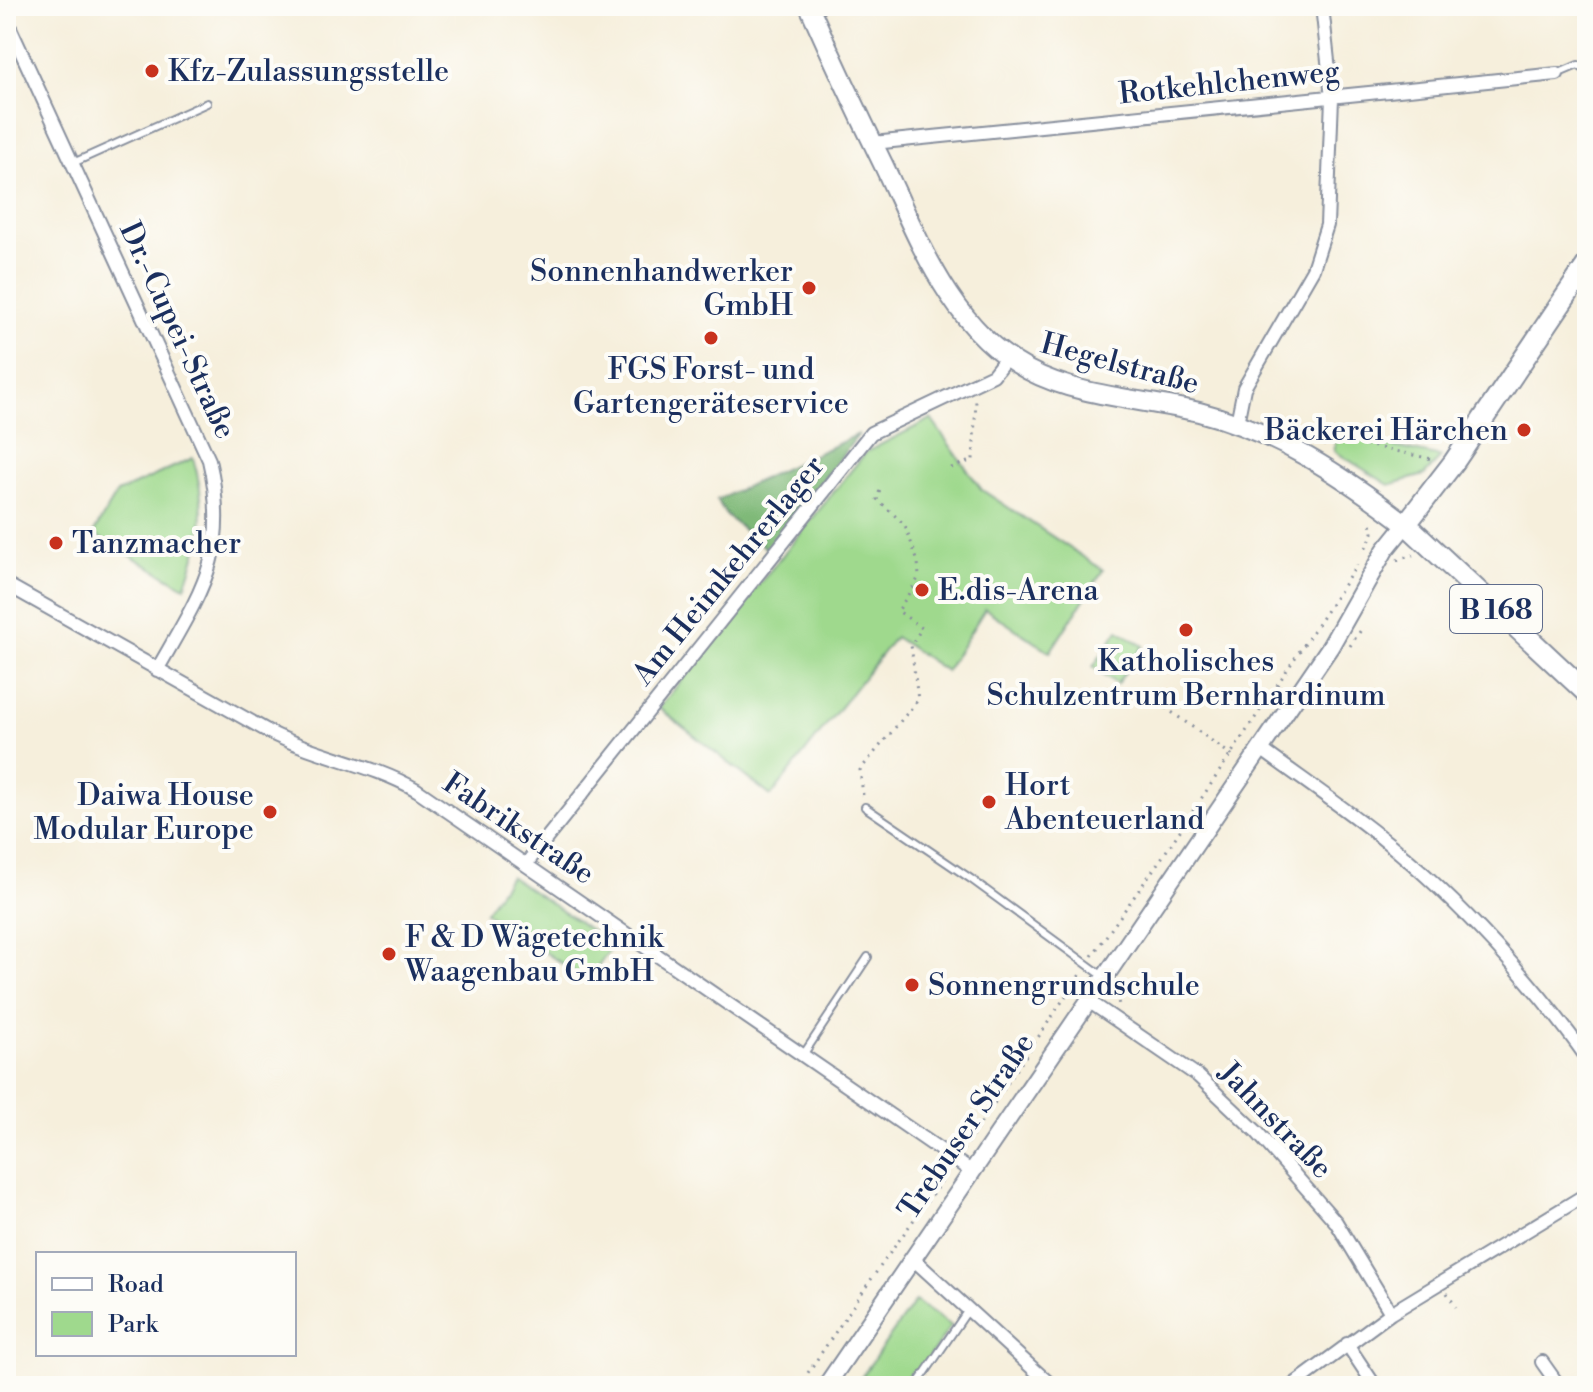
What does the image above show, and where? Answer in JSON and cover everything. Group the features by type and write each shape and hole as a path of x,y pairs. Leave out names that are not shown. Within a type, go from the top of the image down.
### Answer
{"main road":[{"name":"Hegelstraße","path":"809,6 947,293 964,316 1007,357 1045,378 1237,423 1266,434 1313,459 1406,524"},
{"name":"Trebuser Straße","path":"1406,524 1454,462 1587,265"},
{"name":"B 168","path":"1406,524 1587,693"}],"street":[{"path":"1237,423 1244,388 1313,269 1327,225 1332,98 1322,6"},
{"name":"Dr.-Cupei-Straße","path":"6,19 200,435 215,485 217,528 213,557 194,604 157,670"},
{"name":"Rotkehlchenweg","path":"873,143 1557,74"},
{"name":"Am Heimkehrerlager","path":"526,864 871,433 993,375 1007,357"},
{"name":"Trebuser Straße","path":"826,1386 1330,647 1385,550 1406,524"},
{"name":"Fabrikstraße","path":"6,584 304,750 397,779 526,864 971,1171"},
{"path":"1261,749 1389,844 1429,881 1485,936 1566,1028 1587,1058"},
{"name":"Jahnstraße","path":"1087,1000 1198,1076 1257,1132 1336,1222 1391,1313"},
{"path":"1292,1386 1391,1313 1587,1194"},
{"path":"912,1258 1052,1386"},
{"path":"1347,1344 1375,1386"},
{"path":"1542,1362 1559,1386"}],"lane":[{"name":"Rotkehlchenweg","path":"1557,74 1578,65 1587,71"},
{"path":"73,163 207,103"},
{"path":"865,807 971,879 1103,976"},
{"path":"803,1055 868,957"},
{"path":"916,1386 968,1310"}],"path":[{"path":"951,468 973,460 977,382"},
{"path":"1313,459 1329,437 1440,461"},
{"path":"865,807 860,770 918,700 911,645 922,628 898,611 919,577 918,562 905,525 877,499 880,490"},
{"path":"1159,703 1249,767"},
{"path":"1117,994 1119,1006 1124,1009"}],"green space":[{"name":"E.dis-Arena","path":"931,419 982,490 1103,570 1050,652 985,609 946,671 895,637 771,796 659,708 866,452"},
{"path":"859,434 768,550 727,516 717,500"},
{"path":"1337,434 1441,457 1424,475 1389,485 1334,451"},
{"path":"193,458 202,508 196,553 185,587 93,534 117,493"},
{"path":"1118,630 1143,646 1117,684 1093,667"},
{"path":"510,876 613,945 588,981 485,912"},
{"path":"915,1301 951,1326 909,1386 855,1386"}],"place":[{"name":"Kfz-Zulassungsstelle","path":"152,71"},
{"name":"Sonnenhandwerker GmbH","path":"809,288"},
{"name":"FGS Forst- und Gartengeräteservice","path":"711,338"},
{"name":"Bäckerei Härchen","path":"1524,430"},
{"name":"Tanzmacher","path":"56,543"},
{"name":"E.dis-Arena","path":"922,590"},
{"name":"Katholisches Schulzentrum Bernhardinum","path":"1186,630"},
{"name":"Hort Abenteuerland","path":"989,802"},
{"name":"Daiwa House Modular Europe","path":"270,812"},
{"name":"F & D Wägetechnik Waagenbau GmbH","path":"389,954"},
{"name":"Sonnengrundschule","path":"912,985"}]}
